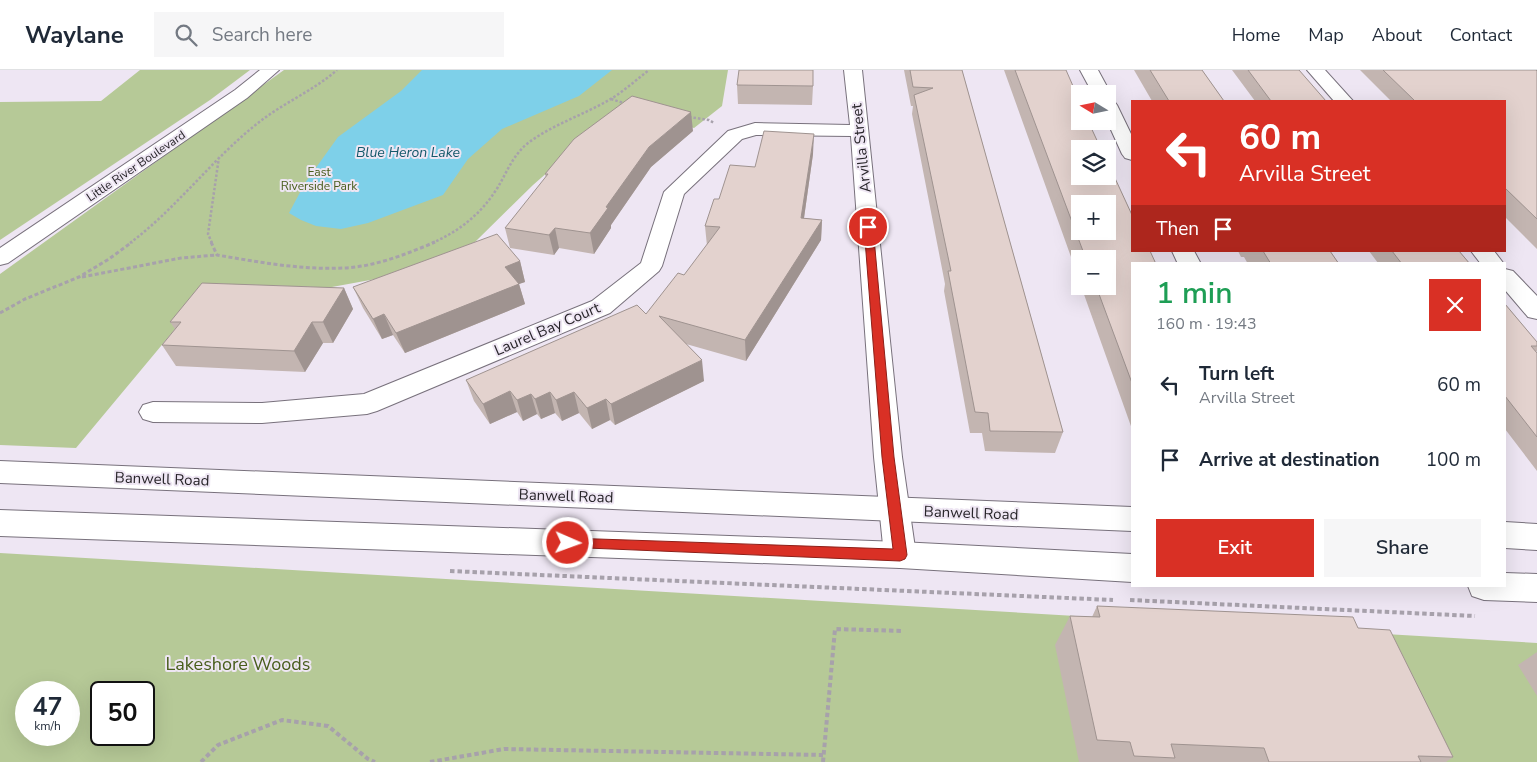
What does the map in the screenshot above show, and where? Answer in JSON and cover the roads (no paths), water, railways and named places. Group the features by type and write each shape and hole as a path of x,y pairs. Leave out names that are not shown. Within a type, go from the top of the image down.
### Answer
{"street":[{"name":"Little River Boulevard","path":"0,258 241,94 270,70"},
{"name":"Arvilla Street","path":"853,70 888,457 900,555"},
{"path":"1089,70 1097,85"},
{"path":"1316,70 1343,100"},
{"path":"1116,121 1131,152"},
{"name":"Laurel Bay Court","path":"152,412 262,413 367,404 601,307 650,266 674,192 735,135 755,129 860,131"},
{"path":"1483,252 1492,262"},
{"path":"1506,277 1537,311"},
{"name":"Banwell Road","path":"0,472 1131,519"},
{"path":"0,523 900,555 1131,568"},
{"path":"1506,535 1537,536"},
{"path":"1481,601 1537,588"}],"water":[{"name":"Blue Heron Lake","path":"422,70 612,70 579,96 502,129 468,159 443,195 368,223 341,229 316,226 289,213 305,183 338,137 401,91"}],"park label":[{"name":"East Riverside Park","path":"319,179"},
{"name":"Lakeshore Woods","path":"238,664"}]}
